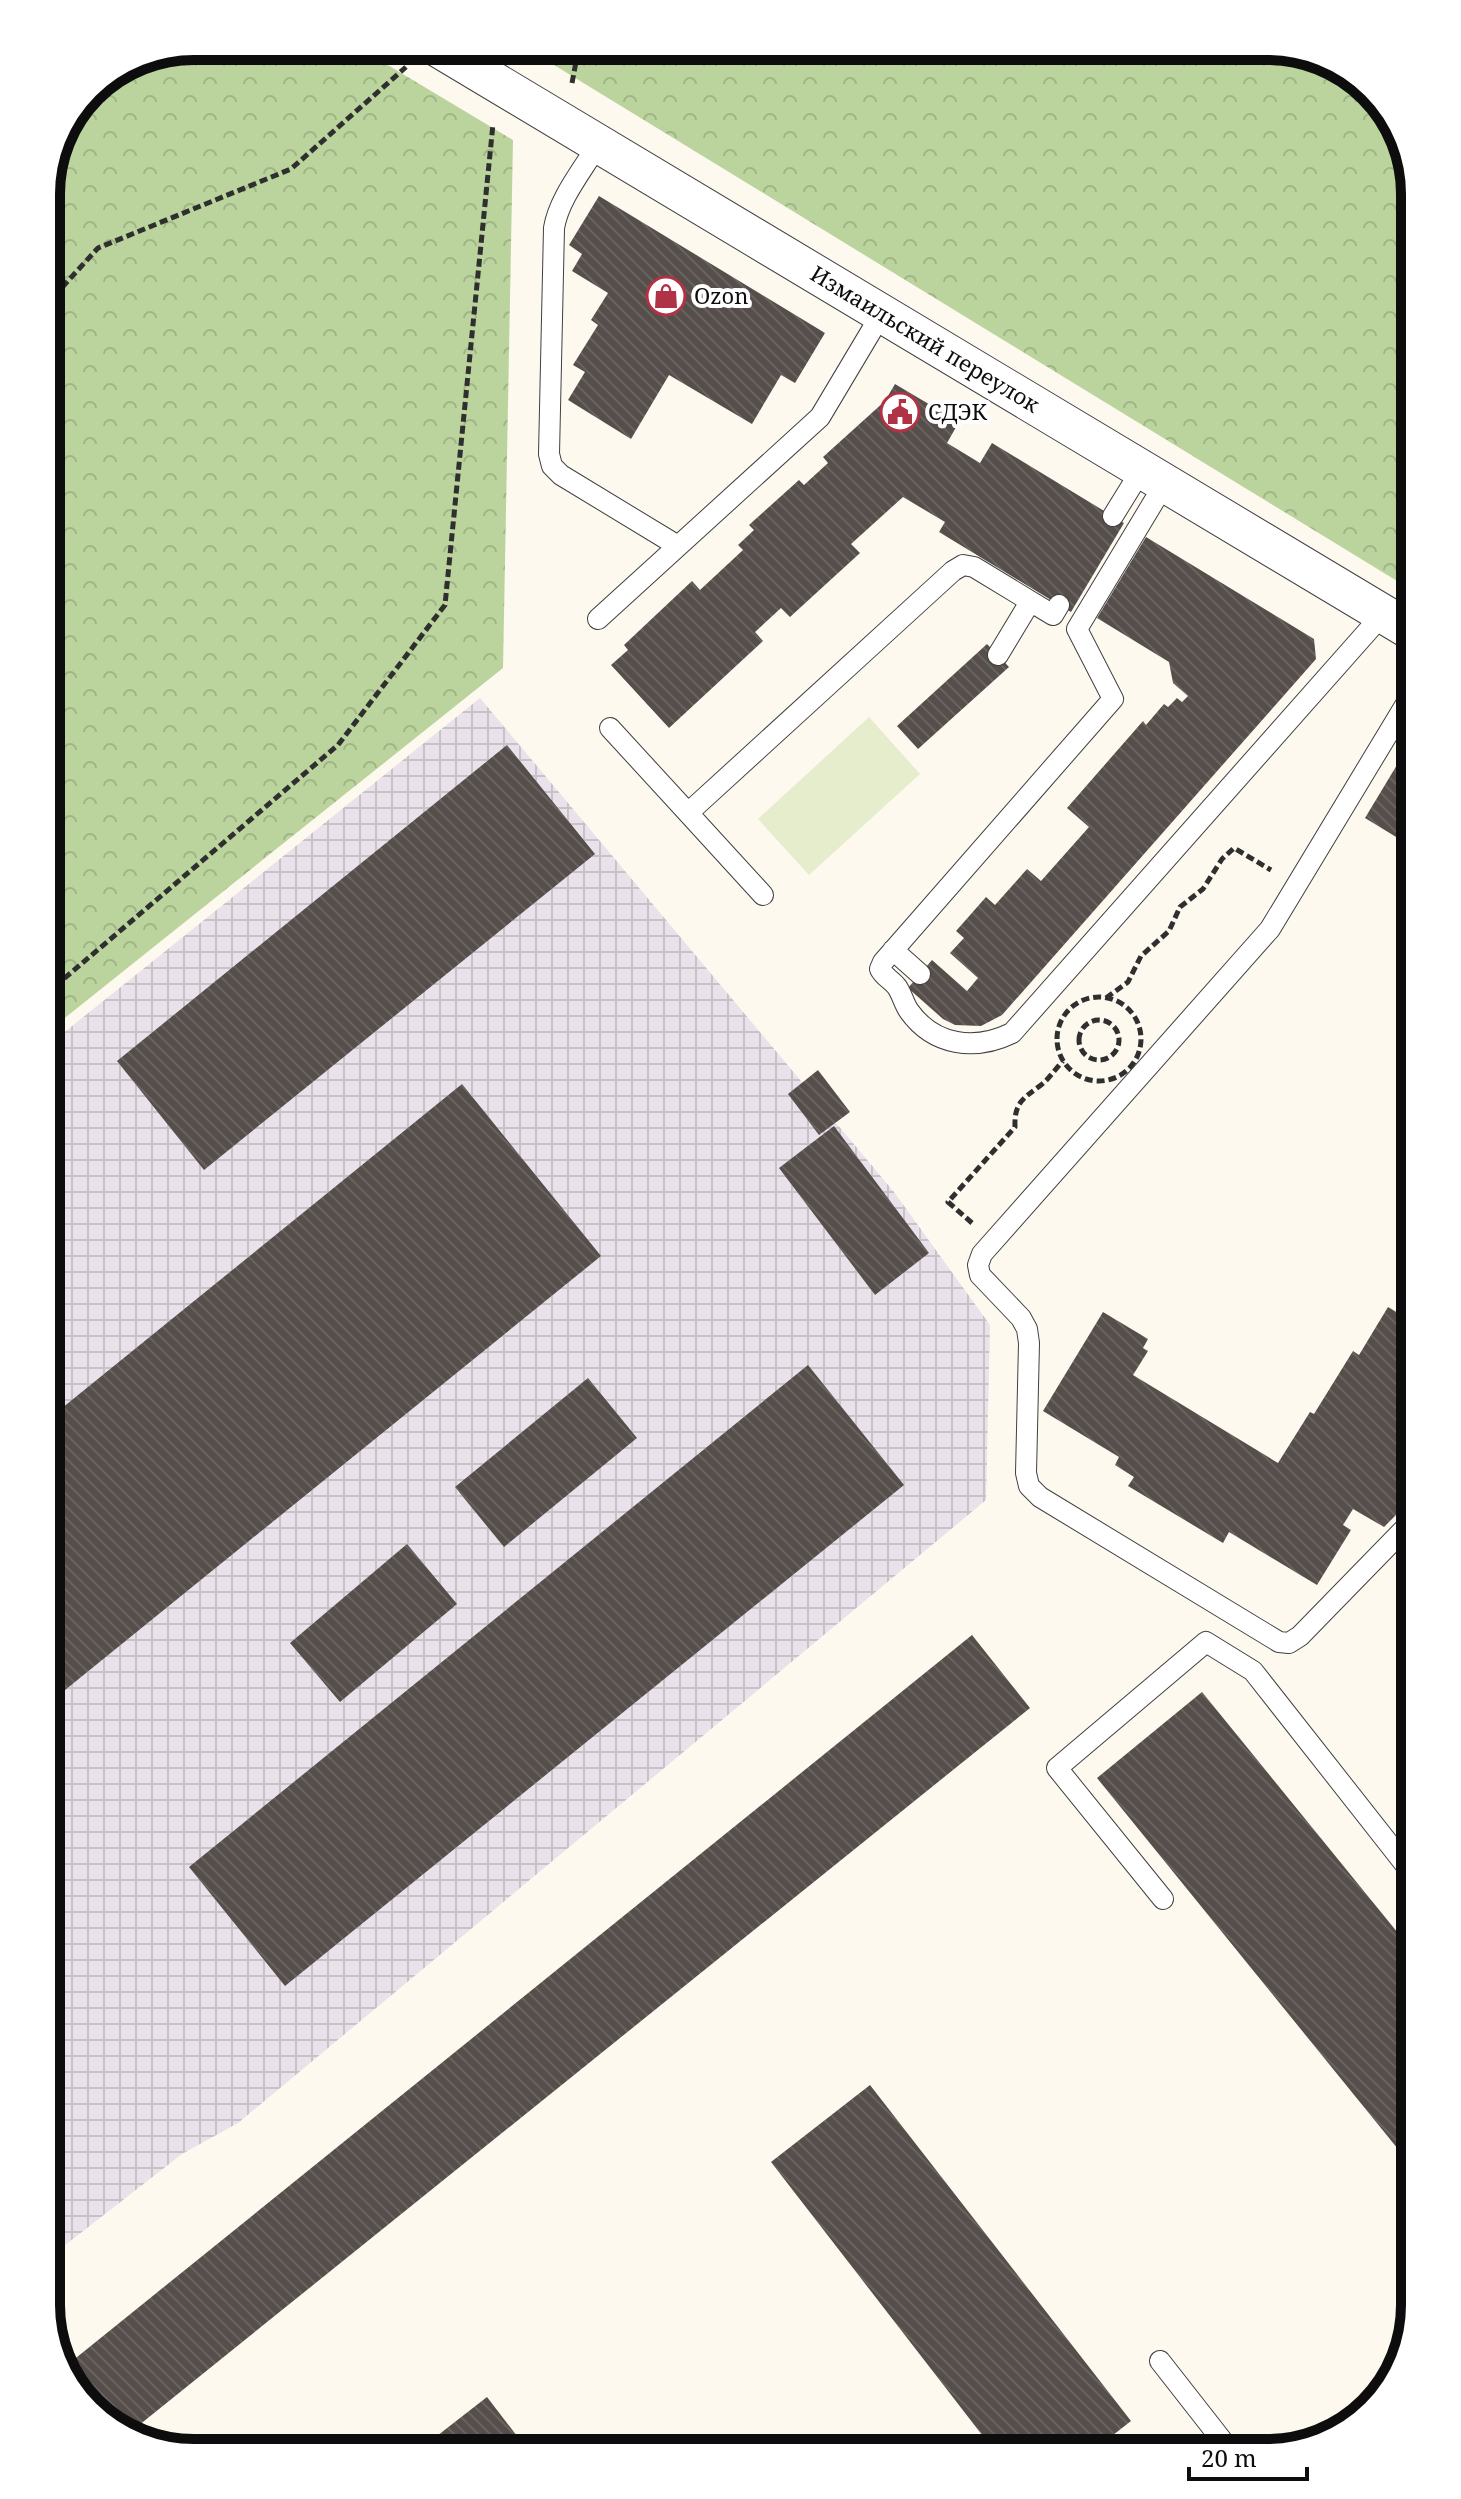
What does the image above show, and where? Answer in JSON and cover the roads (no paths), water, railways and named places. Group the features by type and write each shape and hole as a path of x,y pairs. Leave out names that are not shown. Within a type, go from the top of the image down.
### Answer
{"street":[{"name":"Измаильский переулок","path":"432,60 497,83 1399,624"}],"lane":[{"path":"598,144 561,204 554,228 549,454 552,466 561,475 678,546"},
{"path":"598,619 820,417 882,313"},
{"path":"1113,516 1154,476"},
{"path":"1077,629 1154,476"},
{"path":"688,813 963,565 974,567 1030,602 1056,610 1077,629 1113,699 893,950 880,969 897,987 907,1009 935,1034 953,1041 993,1043 1012,1033 1399,624"},
{"path":"998,655 1030,602"},
{"path":"1401,712 1270,929 982,1254 978,1265 980,1275 1021,1318 1027,1329 1026,1473 1029,1486 1040,1497 1279,1642 1289,1643 1300,1636 1401,1532"},
{"path":"610,728 763,895"},
{"path":"893,950 920,974"},
{"path":"1163,1899 1057,1768 1206,1642 1253,1671 1401,1859"},
{"path":"1160,2361 1221,2439"}],"place":[{"name":"Ozon","path":"666,296"},
{"name":"СДЭК","path":"900,412"}]}
